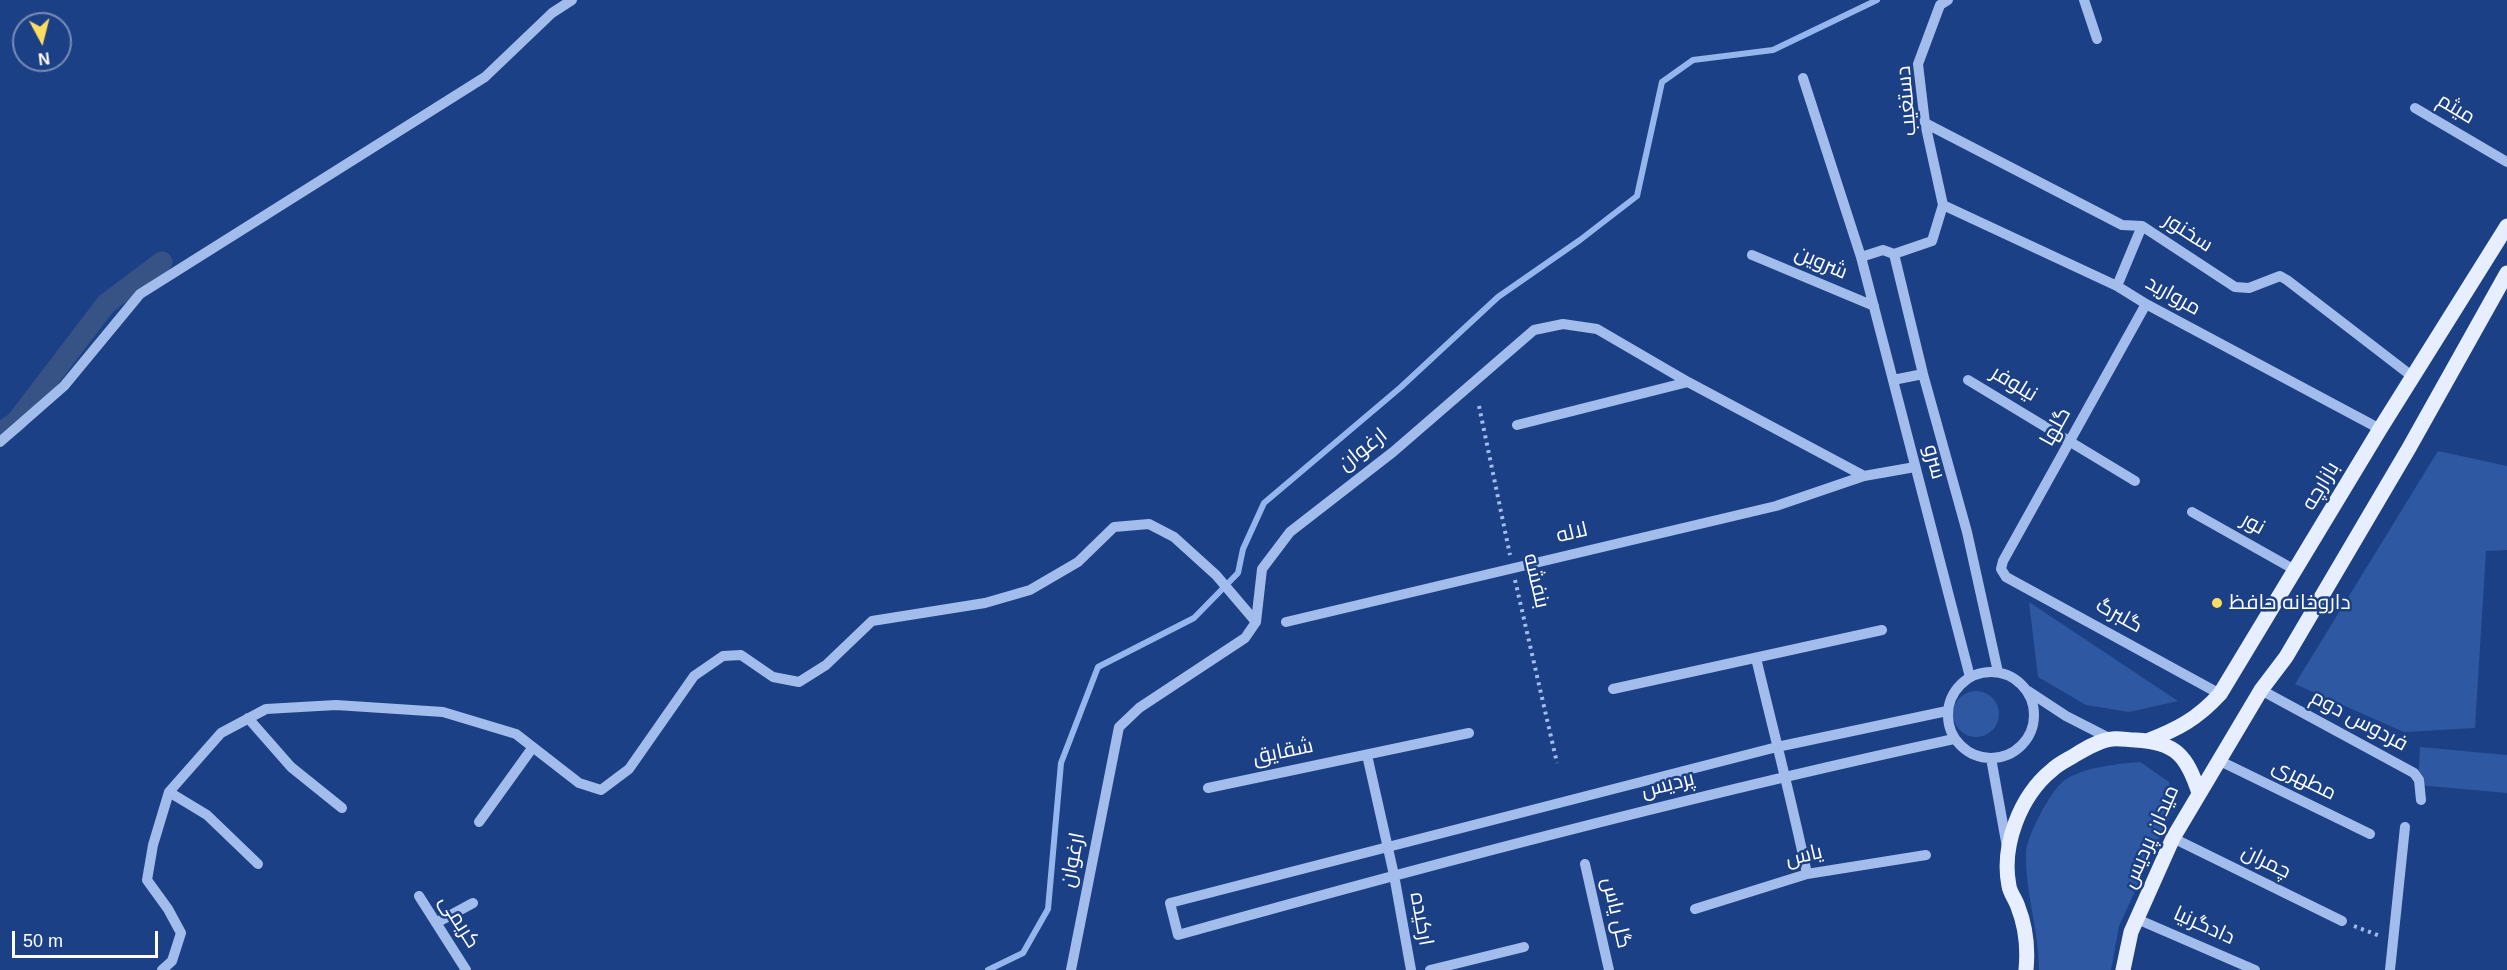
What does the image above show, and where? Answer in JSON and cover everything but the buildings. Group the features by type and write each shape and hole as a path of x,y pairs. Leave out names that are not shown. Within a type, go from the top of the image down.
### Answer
{"main road":[{"name":"بازارچه","path":"2147,741 2179,728 2203,712 2220,694 2380,429 2507,226"},
{"path":"2199,793 2261,690 2286,657 2380,498 2507,273"},
{"name":"میدان پردیس","path":"2026,970 2026,940 2019,909 2009,888 2008,854 2023,806 2037,785 2052,770 2083,750 2110,739 2147,741 2179,752 2191,768 2199,793 2173,838 2129,937 2123,970"}],"street":[{"path":"0,442 64,386 140,294 485,77 552,13 572,0"},
{"name":"دستغیب","path":"1943,205 1925,123 1918,64 1940,5 1948,0"},
{"path":"2084,0 2097,39"},
{"name":"سرو","path":"1803,78 1861,257 1970,676"},
{"name":"میثم","path":"2415,108 2507,162"},
{"name":"سخنور","path":"1925,123 2122,225 2142,226 2235,286 2249,288 2280,276 2413,377"},
{"path":"1861,257 1883,250 1894,254 1932,241 1943,205"},
{"name":"مروارید","path":"1943,205 2117,286 2146,304 2380,429"},
{"path":"2117,286 2142,226"},
{"name":"سرو","path":"1894,254 1923,374 1966,532 1998,672"},
{"name":"شروین","path":"1752,255 1874,306"},
{"name":"گلها","path":"2001,569 2003,561 2146,304"},
{"name":"ارغوان","path":"1071,970 1119,727 1139,708 1245,638 1257,622 1262,569 1290,532 1393,452 1534,330 1563,324 1597,329 1688,382 1864,476"},
{"path":"1893,380 1923,374"},
{"name":"نیلوفر","path":"1968,380 2135,481"},
{"path":"1517,425 1688,382"},
{"path":"1864,476 1915,467"},
{"name":"لاله","path":"1286,622 1776,506 1864,476"},
{"name":"نور","path":"2192,512 2295,570"},
{"path":"162,970 172,961 181,933 168,909 147,880 153,845 169,792 221,733 266,709 336,705 443,712 516,734 579,783 601,790 629,769 694,676 723,656 741,655 773,677 799,682 826,665 872,621 985,603 1030,590 1078,562 1114,527 1149,524 1174,537 1216,575 1257,622"},
{"name":"گلبرگ","path":"2001,569 2006,577 2220,694"},
{"path":"1613,689 1882,630"},
{"path":"1756,658 1786,775 1807,874"},
{"path":"2026,690 2034,711 2033,726 2028,739 2011,753 1991,758 1977,756 1964,749 1954,739 1948,726 1947,711 1951,697 1959,685 1970,676 1984,672 1998,672 2012,676 2026,690 2066,716 2110,739"},
{"name":"فردوس دوم","path":"2261,690 2414,773 2419,780 2421,800"},
{"name":"پردیس","path":"1947,711 1777,747 1170,903 1178,935 1394,875 1786,775 1954,739"},
{"path":"249,718 291,767 342,808"},
{"name":"شقایق","path":"1208,788 1469,734"},
{"path":"479,822 533,747"},
{"path":"1367,755 1387,847"},
{"path":"1991,758 2008,854"},
{"name":"مطهری","path":"2220,761 2370,834"},
{"path":"169,792 207,815 258,864"},
{"path":"2390,970 2405,827"},
{"name":"چمران","path":"2173,838 2342,921"},
{"name":"ارکیده","path":"1387,847 1411,970"},
{"name":"یاس","path":"1695,909 1807,874 1926,855"},
{"name":"گل یاس","path":"1585,864 1609,970"},
{"name":"کریمی","path":"419,896 466,970"},
{"path":"436,923 473,903"},
{"name":"دادگرنیا","path":"2138,918 2255,970"},
{"name":"ارکیده","path":"1430,970 1524,947"}],"path":[{"name":"بنفشه","path":"1479,406 1512,567 1557,763"},
{"path":"2342,921 2392,941"}],"shaded area":[{"path":"2438,451 2507,466 2507,550 2486,551 2475,728 2404,732 2295,684"},
{"path":"2029,602 2178,701 2129,712 2086,705 2038,677"},
{"path":"1976,691 1992,698 1999,714 1992,730 1976,737 1960,730 1953,714 1960,698"},
{"path":"2420,747 2507,755 2507,793 2418,785"},
{"path":"2140,762 2169,782 2173,809 2119,926 2111,970 2039,970 2026,867 2027,845 2035,825 2053,793 2065,780 2091,769"}],"waterway":[{"path":"988,970 1023,953 1048,909 1061,763 1098,667 1194,618 1238,573 1243,549 1264,503 1401,387 1498,297 1580,240 1637,196 1662,82 1693,60 1773,50 1877,0"},
{"path":"0,433 16,422 106,304 162,262"}],"place":[{"name":"داروخانه حافظ","path":"2217,603"}]}
